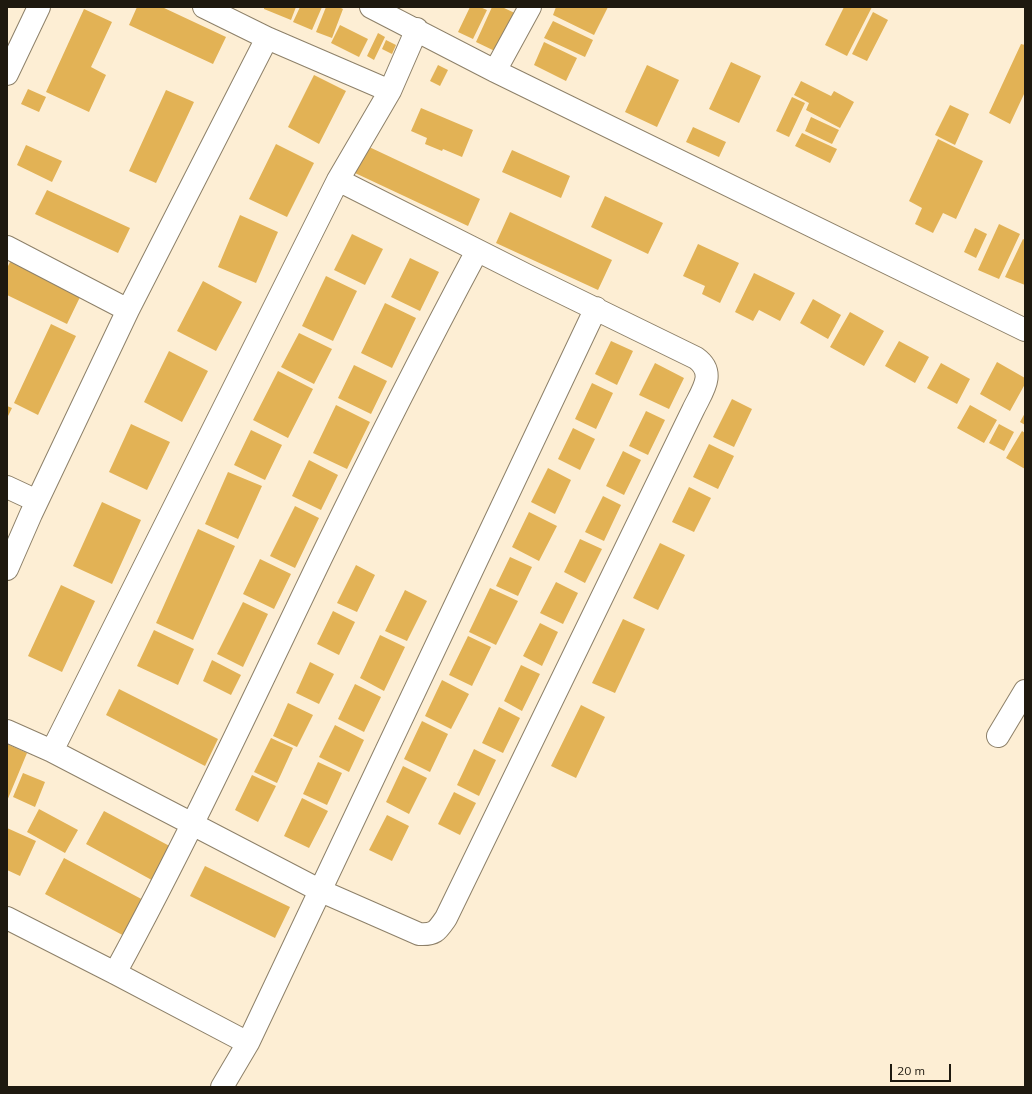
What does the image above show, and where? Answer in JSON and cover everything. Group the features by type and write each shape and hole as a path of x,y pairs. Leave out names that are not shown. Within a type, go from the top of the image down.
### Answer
{"street":[{"path":"7,74 39,7"},
{"path":"204,7 267,38 390,91"},
{"path":"371,7 417,29 495,71 1025,330"},
{"path":"495,71 530,7"},
{"path":"52,751 338,180 390,91 417,29"},
{"path":"7,569 37,501 128,310 267,38"},
{"path":"7,731 52,751 321,891 419,934 429,935 438,930 446,918 693,410 706,382 707,374 704,364 696,358 477,251 338,180"},
{"path":"7,247 128,310"},
{"path":"115,972 194,824 322,557 429,342 477,251"},
{"path":"222,1087 248,1043 321,891 596,308"},
{"path":"7,487 37,501"},
{"path":"998,736 1025,691"},
{"path":"7,918 115,972 248,1043"}],"building":[{"path":"137,7 162,7 226,37 213,64 129,25"},
{"path":"264,7 296,7 291,20 264,9"},
{"path":"300,7 322,7 312,30 293,22"},
{"path":"326,7 339,7 343,9 332,38 316,32"},
{"path":"470,7 480,7 487,10 473,39 458,32"},
{"path":"492,7 502,7 519,15 501,54 476,42"},
{"path":"556,7 608,7 594,35 553,15"},
{"path":"844,7 872,7 847,56 825,45"},
{"path":"84,9 112,22 91,67 106,75 89,112 46,92"},
{"path":"873,12 888,20 867,61 852,54"},
{"path":"553,21 593,40 585,57 544,38"},
{"path":"340,25 368,39 359,57 331,43"},
{"path":"378,33 385,37 374,60 367,56"},
{"path":"386,40 396,45 392,54 382,49"},
{"path":"544,42 577,58 566,81 534,65"},
{"path":"1021,44 1025,45 1025,92 1010,124 989,113"},
{"path":"731,62 761,76 739,123 709,109"},
{"path":"438,65 448,70 440,86 430,81"},
{"path":"647,65 679,80 657,127 625,112"},
{"path":"314,75 346,91 319,144 288,127"},
{"path":"801,81 831,96 834,91 854,102 840,128 806,110 809,103 794,95"},
{"path":"28,89 46,97 39,112 21,104"},
{"path":"166,90 194,102 156,183 129,171"},
{"path":"792,97 805,103 789,137 776,131"},
{"path":"950,105 969,114 955,145 935,135"},
{"path":"421,108 473,130 462,157 443,149 442,151 425,144 427,138 411,131"},
{"path":"811,117 839,130 832,144 805,131"},
{"path":"693,127 726,142 719,157 686,142"},
{"path":"802,133 837,149 830,163 795,146"},
{"path":"938,139 983,161 956,219 943,213 933,233 915,224 922,208 909,201"},
{"path":"276,144 314,163 287,217 249,199"},
{"path":"26,145 62,161 52,182 17,165"},
{"path":"367,146 480,199 468,226 355,173"},
{"path":"512,150 570,176 561,198 502,172"},
{"path":"47,190 130,228 118,253 35,214"},
{"path":"605,196 663,223 648,254 591,227"},
{"path":"510,212 612,260 598,290 496,243"},
{"path":"240,215 278,232 256,283 218,267"},
{"path":"999,224 1020,234 999,279 978,270"},
{"path":"975,228 987,234 976,258 964,252"},
{"path":"352,234 383,249 365,285 334,270"},
{"path":"1023,239 1025,240 1025,285 1005,277"},
{"path":"698,244 739,263 720,303 702,294 705,286 683,276"},
{"path":"410,258 439,272 420,311 391,297"},
{"path":"10,262 81,295 67,324 7,295 7,268"},
{"path":"754,273 795,293 780,321 759,310 753,321 735,312"},
{"path":"326,276 357,291 333,341 302,326"},
{"path":"203,281 242,302 216,351 177,331"},
{"path":"813,299 841,315 828,339 800,323"},
{"path":"385,303 416,318 392,368 361,353"},
{"path":"850,312 884,331 864,366 830,347"},
{"path":"51,324 76,336 38,415 14,403"},
{"path":"299,333 332,349 314,384 281,367"},
{"path":"611,341 633,351 617,385 595,374"},
{"path":"899,341 929,357 915,383 885,366"},
{"path":"169,351 208,371 182,422 144,402"},
{"path":"997,362 1025,378 1025,384 1010,411 980,394"},
{"path":"655,363 684,378 669,409 639,395"},
{"path":"941,363 970,379 957,404 927,388"},
{"path":"354,365 387,381 371,414 338,398"},
{"path":"278,371 313,389 288,438 253,420"},
{"path":"592,383 613,393 596,429 575,419"},
{"path":"732,399 752,409 734,447 713,437"},
{"path":"336,405 370,422 347,469 313,453"},
{"path":"970,405 997,420 984,443 957,428"},
{"path":"7,406 12,408 7,418"},
{"path":"646,411 665,420 648,455 629,446"},
{"path":"1025,413 1025,425 1020,422"},
{"path":"131,424 170,442 147,490 109,472"},
{"path":"999,424 1014,432 1004,451 989,443"},
{"path":"573,428 595,439 580,470 558,459"},
{"path":"251,430 282,445 265,480 234,465"},
{"path":"1022,431 1025,433 1025,469 1006,458"},
{"path":"709,444 734,456 718,489 693,477"},
{"path":"623,451 641,460 624,495 606,486"},
{"path":"309,460 338,475 321,510 292,496"},
{"path":"548,468 571,480 555,514 531,502"},
{"path":"228,472 262,486 238,539 205,524"},
{"path":"689,487 711,498 694,532 672,522"},
{"path":"603,496 621,505 604,541 585,532"},
{"path":"102,502 141,520 112,584 73,566"},
{"path":"295,506 319,518 295,568 270,556"},
{"path":"529,512 557,526 539,561 512,547"},
{"path":"198,529 235,546 193,640 156,623"},
{"path":"580,539 602,549 585,583 564,572"},
{"path":"660,543 685,555 658,610 633,598"},
{"path":"510,557 532,567 518,596 496,586"},
{"path":"260,559 291,574 274,609 243,594"},
{"path":"356,565 375,575 357,612 337,603"},
{"path":"556,582 578,593 563,624 540,613"},
{"path":"61,585 95,601 62,672 28,656"},
{"path":"490,588 518,601 496,645 469,632"},
{"path":"405,590 427,601 407,641 385,631"},
{"path":"243,602 268,614 243,667 217,654"},
{"path":"333,611 355,622 339,655 317,644"},
{"path":"623,619 645,629 615,693 592,683"},
{"path":"540,623 558,632 542,666 523,656"},
{"path":"154,630 194,649 178,685 137,666"},
{"path":"380,635 405,647 384,691 360,678"},
{"path":"468,636 491,647 472,686 449,675"},
{"path":"212,660 241,675 231,695 203,681"},
{"path":"310,662 334,674 319,704 296,693"},
{"path":"521,665 540,674 522,711 504,701"},
{"path":"442,680 469,694 451,729 425,716"},
{"path":"355,684 381,697 364,732 338,719"},
{"path":"119,689 218,739 205,766 106,715"},
{"path":"288,703 313,715 297,747 273,736"},
{"path":"581,705 605,717 576,778 551,766"},
{"path":"499,707 520,718 503,753 482,743"},
{"path":"422,721 448,734 430,772 404,759"},
{"path":"335,725 364,740 349,772 319,757"},
{"path":"271,738 293,748 277,783 254,772"},
{"path":"7,744 27,753 7,801"},
{"path":"474,749 496,760 479,796 457,785"},
{"path":"318,762 342,773 327,805 303,794"},
{"path":"403,766 427,778 409,814 386,802"},
{"path":"23,773 45,782 35,807 13,797"},
{"path":"252,775 276,786 258,822 235,810"},
{"path":"454,792 476,803 460,835 438,824"},
{"path":"302,798 328,811 309,848 284,836"},
{"path":"39,809 78,830 65,853 27,832"},
{"path":"104,811 177,850 159,884 86,844"},
{"path":"387,815 409,826 392,861 369,850"},
{"path":"7,828 36,841 20,876 7,870"},
{"path":"64,858 149,903 130,939 45,894"},
{"path":"205,866 290,907 275,938 190,896"}]}
